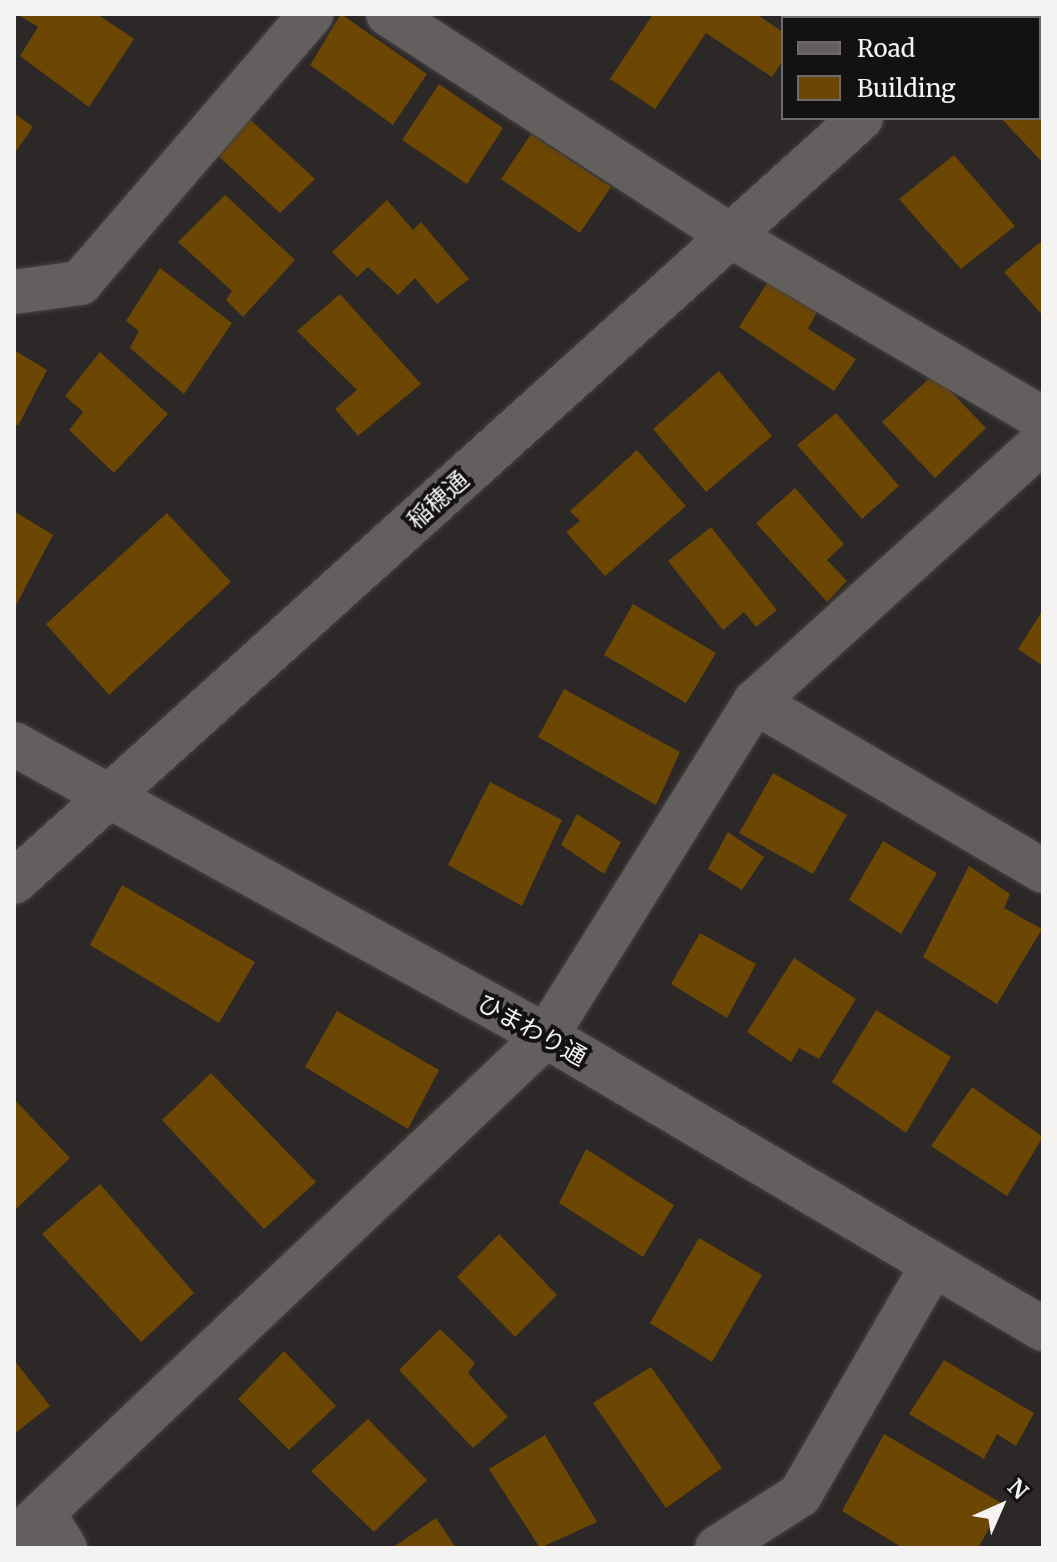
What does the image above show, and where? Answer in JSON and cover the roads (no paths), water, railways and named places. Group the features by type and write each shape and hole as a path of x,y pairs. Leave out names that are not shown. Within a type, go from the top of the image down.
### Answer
{"street":[{"path":"14,292 80,283 311,14"},
{"path":"388,14 731,236 1043,419"},
{"name":"稲穂通","path":"14,882 859,120"},
{"path":"41,1534 546,1036 755,702 1043,441"},
{"path":"755,702 1043,871"},
{"name":"ひまわり通","path":"14,744 107,798 546,1036 1043,1329"},
{"path":"717,1548 800,1495 933,1265"}]}
